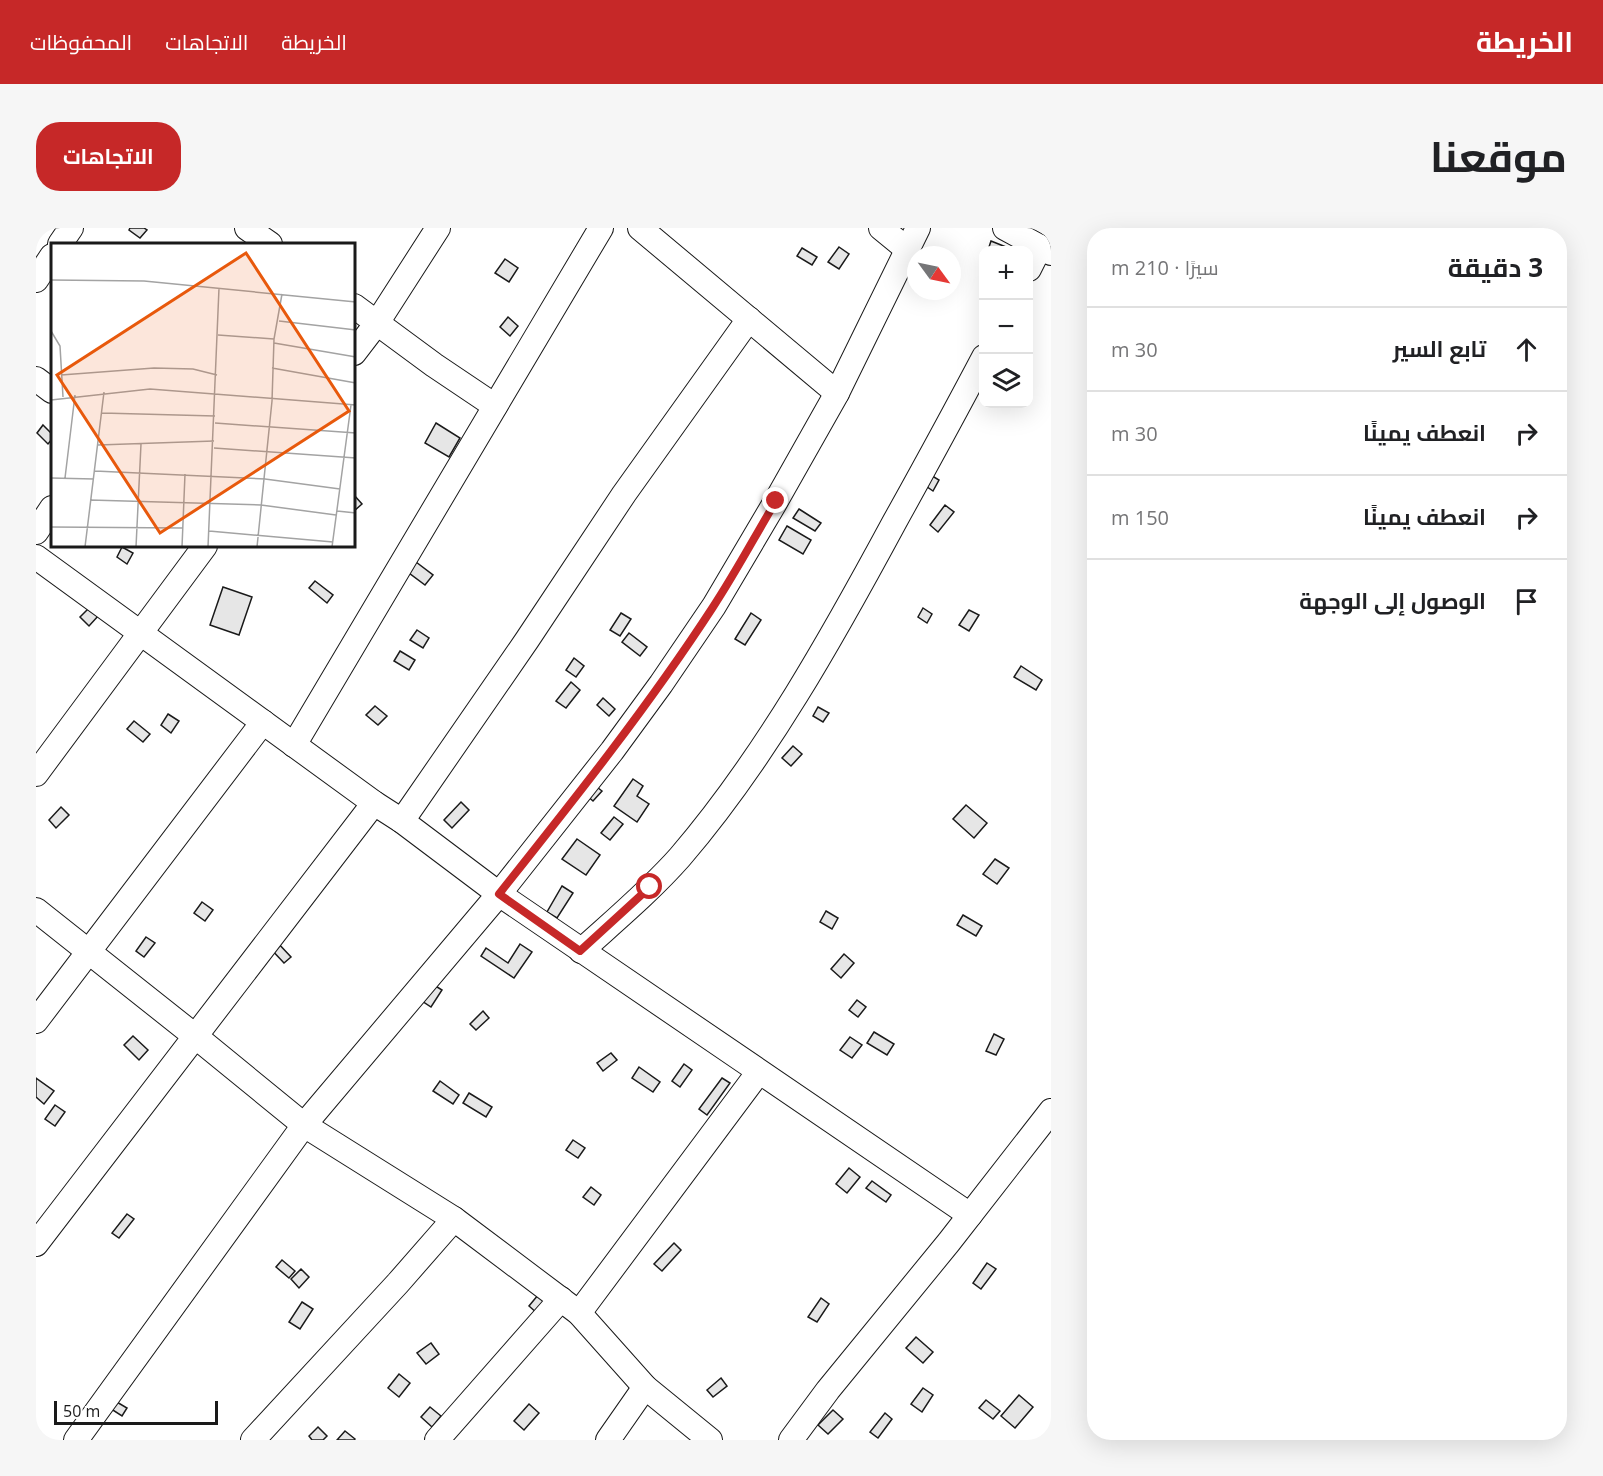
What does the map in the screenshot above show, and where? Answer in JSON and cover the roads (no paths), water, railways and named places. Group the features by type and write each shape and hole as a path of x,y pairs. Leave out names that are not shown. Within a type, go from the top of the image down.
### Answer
{"street":[{"path":"61,243 71,228"},
{"path":"234,243 246,228 268,243"},
{"path":"356,350 377,323 438,228"},
{"path":"294,745 601,228"},
{"path":"640,228 837,393"},
{"path":"882,228 907,249"},
{"path":"910,246 918,228"},
{"path":"1005,228 1045,250 1033,264"},
{"path":"76,1440 304,1125 499,894 612,751 714,606 837,393 907,252"},
{"path":"36,280 51,258"},
{"path":"356,307 434,365 495,406"},
{"path":"402,821 624,494 749,319"},
{"path":"580,951 678,859 717,812 801,686 849,606 979,366"},
{"path":"36,379 51,390"},
{"path":"36,532 51,510"},
{"path":"36,774 204,548"},
{"path":"36,557 402,821 499,894 758,1073 970,1215"},
{"path":"36,1021 263,722"},
{"path":"36,1244 374,803"},
{"path":"36,910 304,1125 454,1219 570,1306 645,1387 710,1440"},
{"path":"437,1440 570,1306 758,1073"},
{"path":"791,1440 828,1390 1051,1111"},
{"path":"253,1440 454,1219"},
{"path":"608,1440 645,1387"}]}
